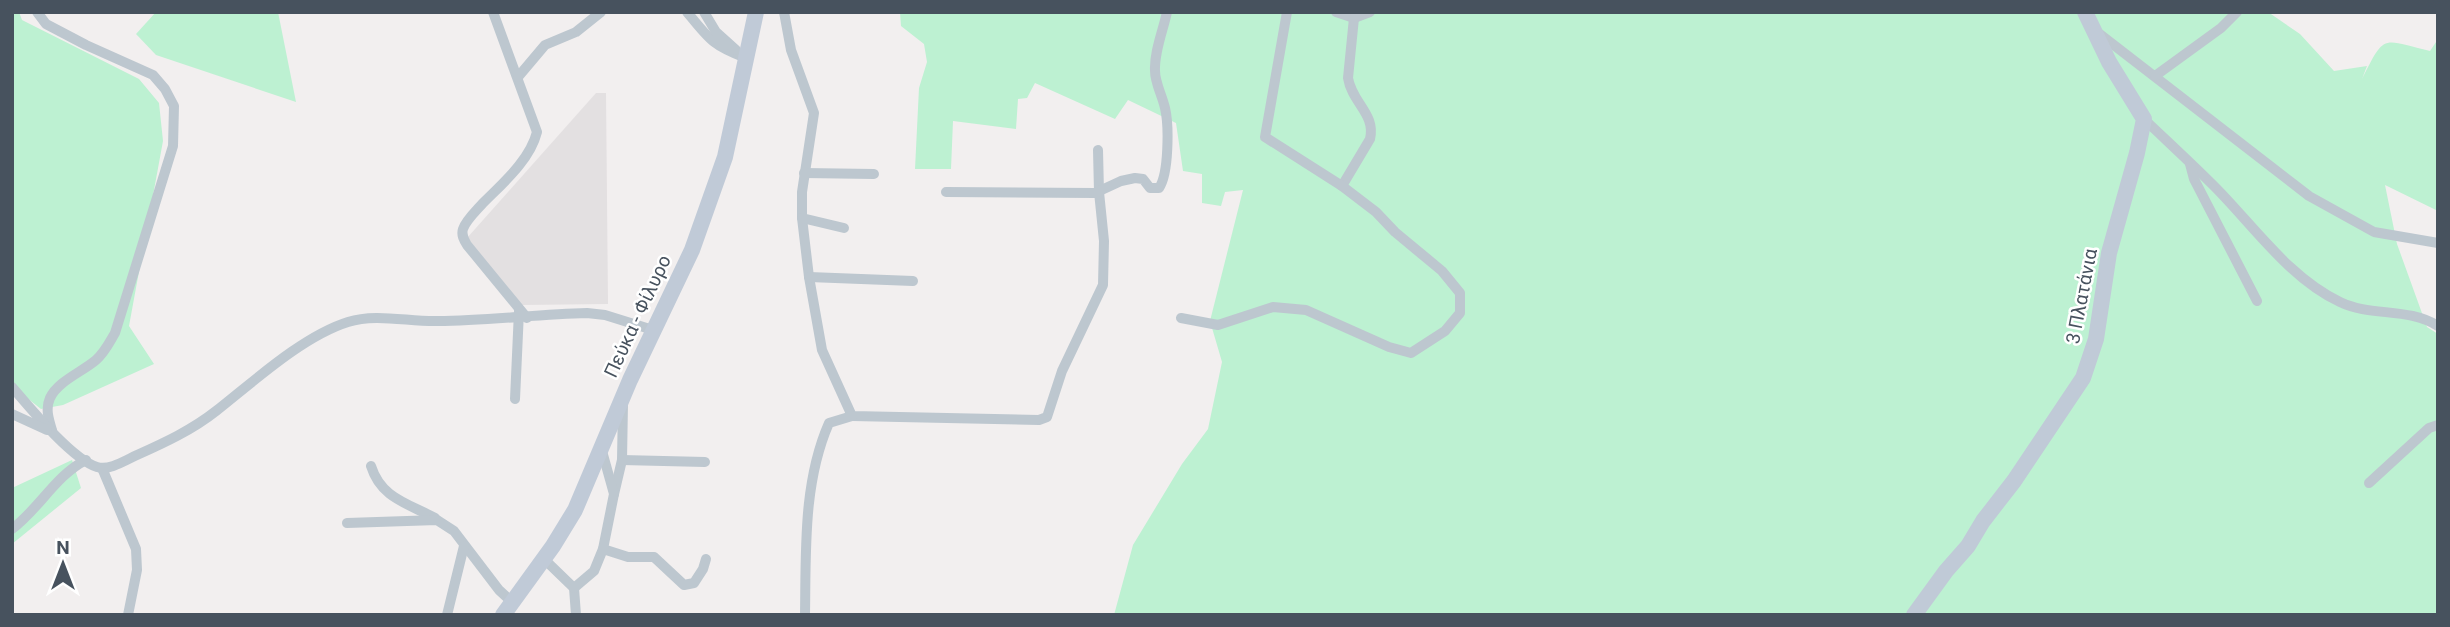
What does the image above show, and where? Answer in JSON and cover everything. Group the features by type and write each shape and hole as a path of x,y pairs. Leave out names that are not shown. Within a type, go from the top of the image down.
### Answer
{"street":[{"path":"37,12 46,24 153,75 174,106 173,146 115,333 96,360 55,389 47,412 52,433"},
{"path":"493,12 537,132 534,146 507,179 477,209 465,225 463,236 467,245 522,314 515,399"},
{"path":"517,77 545,45 576,32 601,12"},
{"path":"687,12 710,40 724,50 746,58"},
{"path":"704,12 716,32 746,58"},
{"name":"Πεύκα - Φίλυρο","path":"507,608 544,559 575,510 653,330 691,250 716,184 732,130 756,12"},
{"path":"784,12 792,50 814,113 804,173 802,218 809,277 822,350 852,416"},
{"path":"946,192 1099,192 1121,181 1135,178 1144,180 1151,188 1159,188 1162,185 1167,135 1165,109 1155,75 1155,60 1167,12"},
{"path":"1181,318 1218,325 1273,307 1306,310 1411,353 1446,331 1460,313 1460,293 1441,271 1376,212 1342,186 1265,137 1287,12"},
{"path":"1336,12 1354,18 1370,12"},
{"path":"2085,12 2109,62 2144,119 2213,185 2289,267 2338,302 2359,310 2408,314 2438,326"},
{"path":"2155,76 2221,28 2238,12"},
{"path":"1342,186 1372,131 1371,122 1349,86 1354,18"},
{"path":"2094,30 2309,196 2374,232 2438,243"},
{"name":"3 Πλατάνια","path":"1914,615 1968,546 2083,378 2096,339 2109,253 2144,119"},
{"path":"804,615 810,490 829,422 852,416 1045,419 1062,371 1103,285 1104,241 1098,150"},
{"path":"2190,164 2194,180 2257,301"},
{"path":"804,173 874,174"},
{"path":"802,218 844,228"},
{"path":"809,277 913,281"},
{"path":"102,468 125,461 193,428 286,357 327,331 349,321 371,318 437,321 522,314 596,313 653,330"},
{"path":"12,387 52,433 86,460 102,468 136,549 137,570 128,615"},
{"path":"575,588 594,571 603,548 622,460 624,397"},
{"path":"12,414 52,433"},
{"path":"2369,484 2429,428 2438,425"},
{"path":"602,451 614,494"},
{"path":"12,529 29,515 72,467 86,460"},
{"path":"622,460 705,462"},
{"path":"371,466 374,477 387,494 454,531 499,590 507,608"},
{"path":"347,523 437,520"},
{"path":"447,615 464,545"},
{"path":"603,548 628,557 654,557 684,585 694,583 704,569 706,559"},
{"path":"544,559 575,588 576,615"}],"shaded area":[{"path":"596,93 606,93 608,304 522,305 467,238"}],"green space":[{"path":"12,12 19,12 22,20 139,79 159,103 163,141 129,326 154,364 63,405 41,409 12,386"},
{"path":"156,12 278,12 296,102 156,55 136,34"},
{"path":"900,12 2268,12 2300,34 2334,71 2367,66 2362,79 2375,54 2386,43 2393,42 2430,51 2438,39 2438,211 2385,185 2397,244 2427,327 2438,334 2438,615 1114,615 1133,545 1182,464 1208,429 1222,362 1210,321 1243,190 1225,192 1221,206 1202,203 1202,174 1183,171 1176,123 1128,100 1115,119 1035,83 1027,98 1018,99 1016,129 953,121 951,169 915,169 919,88 927,62 924,44 901,26"},
{"path":"72,460 81,488 12,544 12,488"}]}
